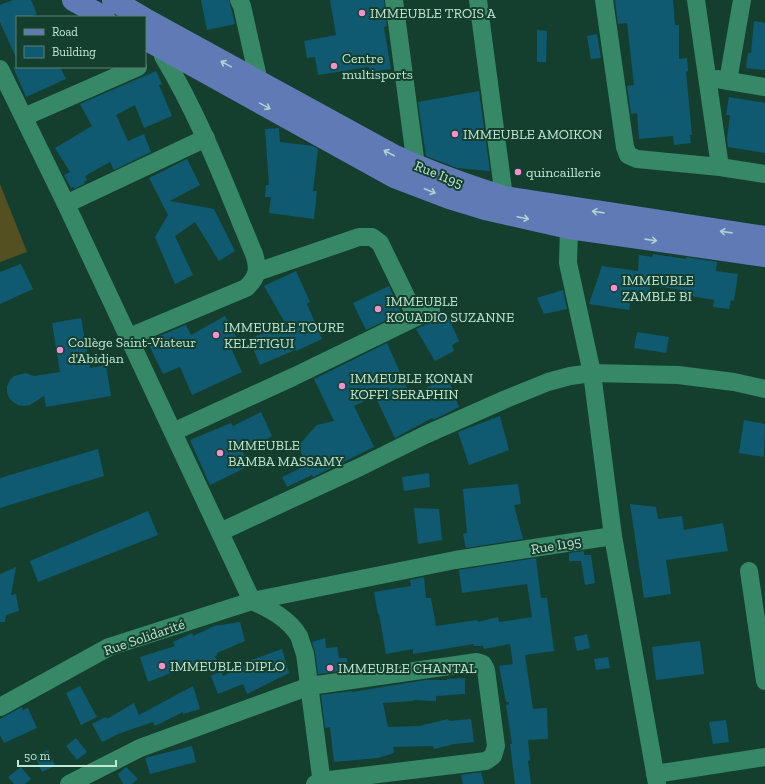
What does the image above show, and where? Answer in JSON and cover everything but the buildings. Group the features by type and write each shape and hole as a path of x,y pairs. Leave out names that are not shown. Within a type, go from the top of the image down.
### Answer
{"main road":[{"path":"73,0 102,16"},
{"path":"113,0 140,16"},
{"name":"Rue I195","path":"146,20 166,46 394,176 450,198 485,209 765,237"},
{"name":"Rue I195","path":"146,40 166,46 259,82 393,155 416,166 468,186 571,218 765,256"}],"street":[{"path":"239,0 242,6 259,82"},
{"path":"394,0 416,166"},
{"path":"478,0 504,197"},
{"path":"604,0 625,147 628,156 637,159 720,167 765,174"},
{"path":"696,0 720,167"},
{"path":"728,81 742,0"},
{"path":"129,337 246,288 254,280 257,272 257,263 254,254 206,138 180,85 166,46 146,63"},
{"path":"24,118 136,68"},
{"path":"0,69 66,204 252,601 270,609 290,624 298,636 305,654 310,686 319,783 486,761 493,756 496,746 486,670 483,664 477,662 310,686 140,748 69,784"},
{"path":"708,78 765,87"},
{"path":"66,204 206,138"},
{"path":"571,218 568,263 592,373 613,536 656,779 765,757"},
{"path":"174,432 293,377 423,314 380,243 372,237 359,237 257,272"},
{"path":"220,532 425,435 506,399 548,382 570,376 592,373 678,375 734,382 765,389"},
{"name":"Rue I195","path":"252,601 455,560 613,536"},
{"path":"749,571 765,681"},
{"name":"Rue Solidarité","path":"0,707 109,647 252,601"}],"shaded area":[{"path":"0,184 27,252 0,262"}],"place":[{"name":"IMMEUBLE TROIS A","path":"362,13"},
{"name":"Centre multisports","path":"334,66"},
{"name":"IMMEUBLE AMOIKON","path":"455,134"},
{"name":"quincaillerie","path":"518,172"},
{"name":"IMMEUBLE ZAMBLE BI","path":"614,288"},
{"name":"IMMEUBLE KOUADIO SUZANNE","path":"378,309"},
{"name":"IMMEUBLE TOURE KELETIGUI","path":"216,335"},
{"name":"Collège Saint-Viateur d'Abidjan","path":"60,350"},
{"name":"IMMEUBLE KONAN KOFFI SERAPHIN","path":"342,386"},
{"name":"IMMEUBLE BAMBA MASSAMY","path":"220,453"},
{"name":"IMMEUBLE DIPLO","path":"162,666"},
{"name":"IMMEUBLE CHANTAL","path":"330,668"}]}
